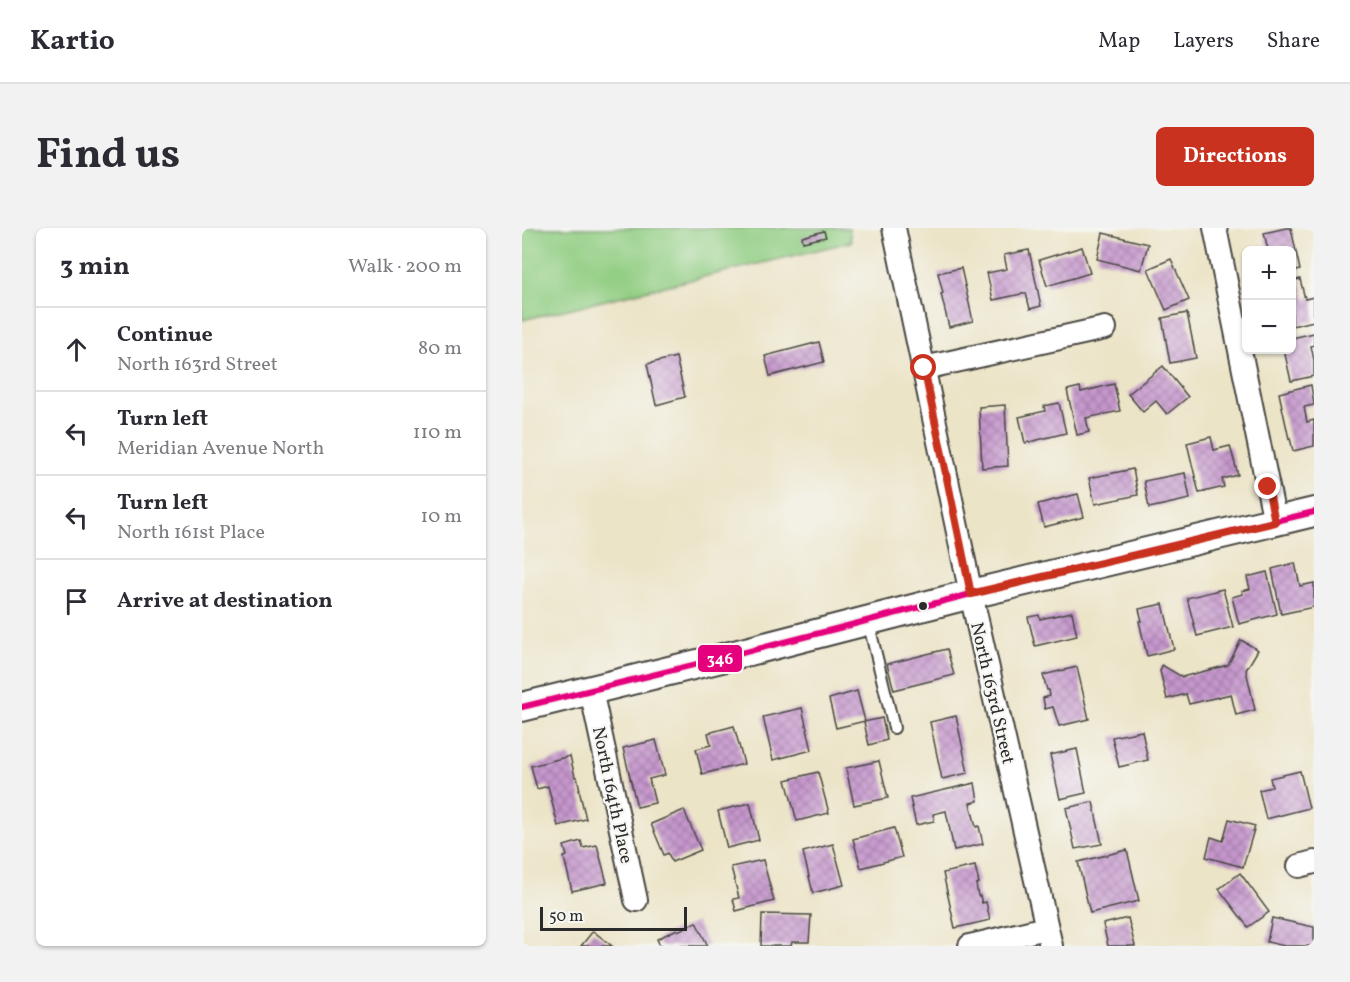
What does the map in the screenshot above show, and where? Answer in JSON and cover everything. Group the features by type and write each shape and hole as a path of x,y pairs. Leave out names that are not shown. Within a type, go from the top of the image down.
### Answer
{"street":[{"name":"North 163rd Street","path":"894,228 971,594 1048,937"},
{"path":"1215,228 1275,522"},
{"path":"924,368 1105,328"},
{"path":"522,707 971,594 1314,512"},
{"name":"North 164th Place","path":"591,690 636,900"},
{"path":"969,946 1048,937"}],"lane":[{"path":"868,621 894,728"}],"green space":[{"path":"522,228 849,228 851,242 522,320"}],"building":[{"path":"1291,228 1295,246 1267,246 1264,233"},
{"path":"824,231 826,237 803,242 802,237"},
{"path":"1103,233 1148,244 1141,270 1097,259"},
{"path":"1082,247 1090,273 1047,286 1039,260"},
{"path":"1029,250 1041,306 1030,309 1026,293 993,300 987,273 1007,269 1004,255"},
{"path":"1296,251 1300,270 1296,271"},
{"path":"1171,259 1189,300 1166,310 1148,269"},
{"path":"961,268 973,321 949,327 938,273"},
{"path":"1300,279 1305,299 1314,297 1314,321 1296,325 1296,300 1296,280"},
{"path":"1187,313 1196,358 1170,363 1162,318"},
{"path":"1314,333 1314,345 1311,346 1314,376 1291,381 1285,354 1296,354 1296,337"},
{"path":"819,342 824,362 770,376 765,356"},
{"path":"676,357 685,397 656,405 647,364"},
{"path":"1163,366 1188,397 1167,414 1156,401 1143,412 1128,394"},
{"path":"1114,384 1120,411 1086,418 1089,432 1077,435 1067,390 1080,387 1081,392"},
{"path":"1311,385 1314,405 1304,407 1307,422 1314,420 1314,446 1293,451 1279,393"},
{"path":"1059,403 1066,433 1025,443 1019,417 1045,411 1044,406"},
{"path":"1005,405 1008,466 982,468 979,407"},
{"path":"1211,437 1214,450 1230,446 1238,475 1222,479 1224,487 1199,493 1187,443"},
{"path":"1133,469 1138,495 1095,504 1089,478"},
{"path":"1185,473 1190,499 1149,508 1144,481"},
{"path":"1078,494 1084,517 1044,527 1038,504"},
{"path":"1295,563 1300,586 1314,583 1314,607 1281,614 1272,569"},
{"path":"1267,572 1277,614 1239,624 1232,597 1250,589 1247,577"},
{"path":"1223,589 1233,627 1197,636 1187,598"},
{"path":"1163,604 1174,649 1147,656 1139,621 1142,621 1139,609"},
{"path":"1072,612 1077,636 1035,646 1028,617 1039,615 1040,619"},
{"path":"1241,640 1258,650 1246,670 1255,710 1236,715 1231,694 1189,704 1186,694 1167,699 1160,671 1162,665 1182,677 1228,665"},
{"path":"947,649 954,675 894,690 887,664"},
{"path":"1077,667 1089,719 1059,726 1053,707 1045,709 1043,698 1050,696 1043,675"},
{"path":"857,691 865,721 836,728 829,699"},
{"path":"802,708 812,750 773,760 763,717"},
{"path":"956,716 968,773 942,779 930,722"},
{"path":"882,718 887,740 869,745 864,722"},
{"path":"734,726 744,764 702,774 696,749 711,745 708,733"},
{"path":"1142,731 1148,760 1119,767 1112,737"},
{"path":"656,740 665,775 649,779 655,803 637,807 623,748"},
{"path":"1077,749 1086,793 1060,799 1050,755"},
{"path":"570,756 586,819 558,826 548,786 537,789 531,766"},
{"path":"879,761 888,798 854,805 846,768"},
{"path":"1300,771 1309,808 1266,819 1259,790 1272,787 1270,778"},
{"path":"818,772 829,813 797,821 786,780"},
{"path":"975,783 978,801 970,803 983,844 954,850 946,811 933,814 934,821 916,825 910,798"},
{"path":"1093,802 1102,844 1075,849 1066,808"},
{"path":"750,803 759,840 727,848 718,811"},
{"path":"684,810 701,850 672,862 668,853 664,855 651,824"},
{"path":"1229,819 1255,826 1243,867 1206,857 1211,837 1223,841"},
{"path":"894,828 902,857 861,868 853,839"},
{"path":"581,841 583,848 597,845 607,883 572,891 564,857 567,856 564,846"},
{"path":"833,844 844,885 813,893 803,852"},
{"path":"1127,850 1139,901 1090,913 1078,862"},
{"path":"763,860 774,901 736,911 733,899 739,898 731,867"},
{"path":"975,866 979,883 976,884 978,896 982,903 986,902 990,920 955,928 943,873"},
{"path":"1240,873 1269,912 1248,927 1219,889"},
{"path":"762,914 811,915 809,942 792,942 791,946 761,946"},
{"path":"1128,918 1135,946 1108,946 1103,924"},
{"path":"1272,918 1314,927 1314,946 1285,946 1267,942"},
{"path":"696,922 708,946 660,946 657,939"},
{"path":"593,931 612,946 581,946"}],"transit line":[{"name":"346","path":"522,707 971,594 1314,512"}],"route":[{"path":"924,368 971,594 1275,522 1268,487"}]}
